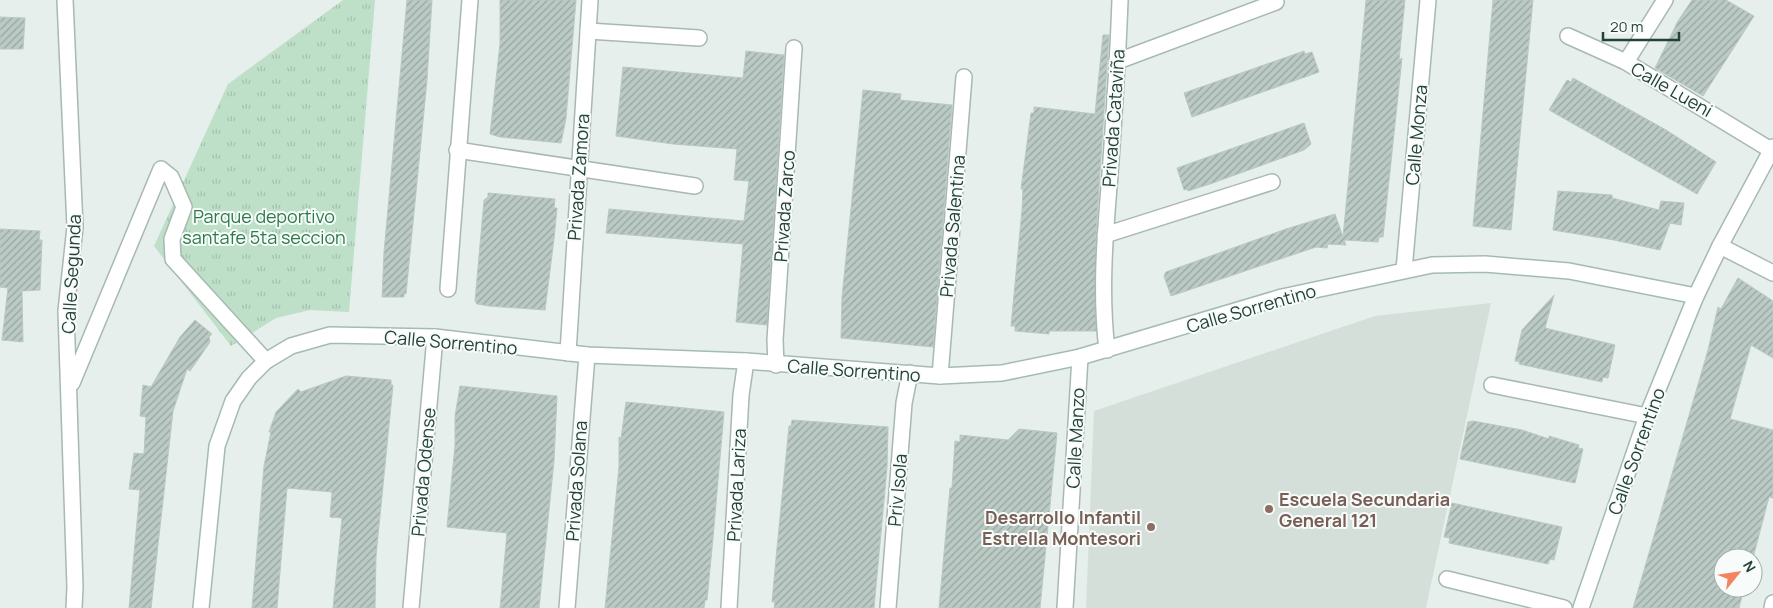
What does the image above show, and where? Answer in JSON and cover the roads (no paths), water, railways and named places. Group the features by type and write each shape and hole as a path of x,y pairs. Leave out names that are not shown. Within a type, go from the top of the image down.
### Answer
{"street":[{"name":"Calle Segunda","path":"65,0 75,227 66,311 70,388 74,608"},
{"path":"448,289 457,150 470,0"},
{"name":"Privada Zamora","path":"568,353 590,0"},
{"name":"Privada Cataviña","path":"1107,350 1102,312 1120,0"},
{"name":"Calle Monza","path":"1404,270 1428,0"},
{"path":"1626,62 1665,0"},
{"path":"1118,60 1276,2"},
{"path":"588,30 700,38"},
{"name":"Calle Lueni","path":"1568,36 1626,62 1772,149"},
{"name":"Privada Zarco","path":"776,365 775,340 794,48"},
{"name":"Privada Salentina","path":"940,376 964,77"},
{"name":"Calle Sorrentino","path":"1581,608 1648,416 1696,296 1720,246 1772,149"},
{"path":"457,150 579,170 695,186"},
{"path":"70,388 161,169 171,176 184,207 172,239 173,259 266,361"},
{"path":"1105,235 1272,182"},
{"path":"1720,246 1773,273"},
{"name":"Calle Sorrentino","path":"201,608 217,446 233,401 249,378 266,361 291,346 330,335 435,337 587,355 746,362 940,376 1002,373 1080,357 1282,297 1432,265 1485,264 1569,271 1696,296"},
{"name":"Privada Odense","path":"411,608 435,337"},
{"name":"Privada Solana","path":"567,608 587,355"},
{"name":"Calle Manzo","path":"1065,608 1080,357"},
{"name":"Privada Lariza","path":"729,608 741,395 746,362"},
{"name":"Priv Isola","path":"888,608 904,403 910,373"},
{"path":"1492,385 1648,416"},
{"path":"1448,579 1564,608"},
{"path":"1772,608 1773,603"}],"place":[{"name":"Escuela Secundaria General 121","path":"1269,509"},
{"name":"Desarrollo Infantil Estrella Montesori","path":"1151,527"}],"park label":[{"name":"Parque deportivo santafe 5ta seccion","path":"264,226"}]}
